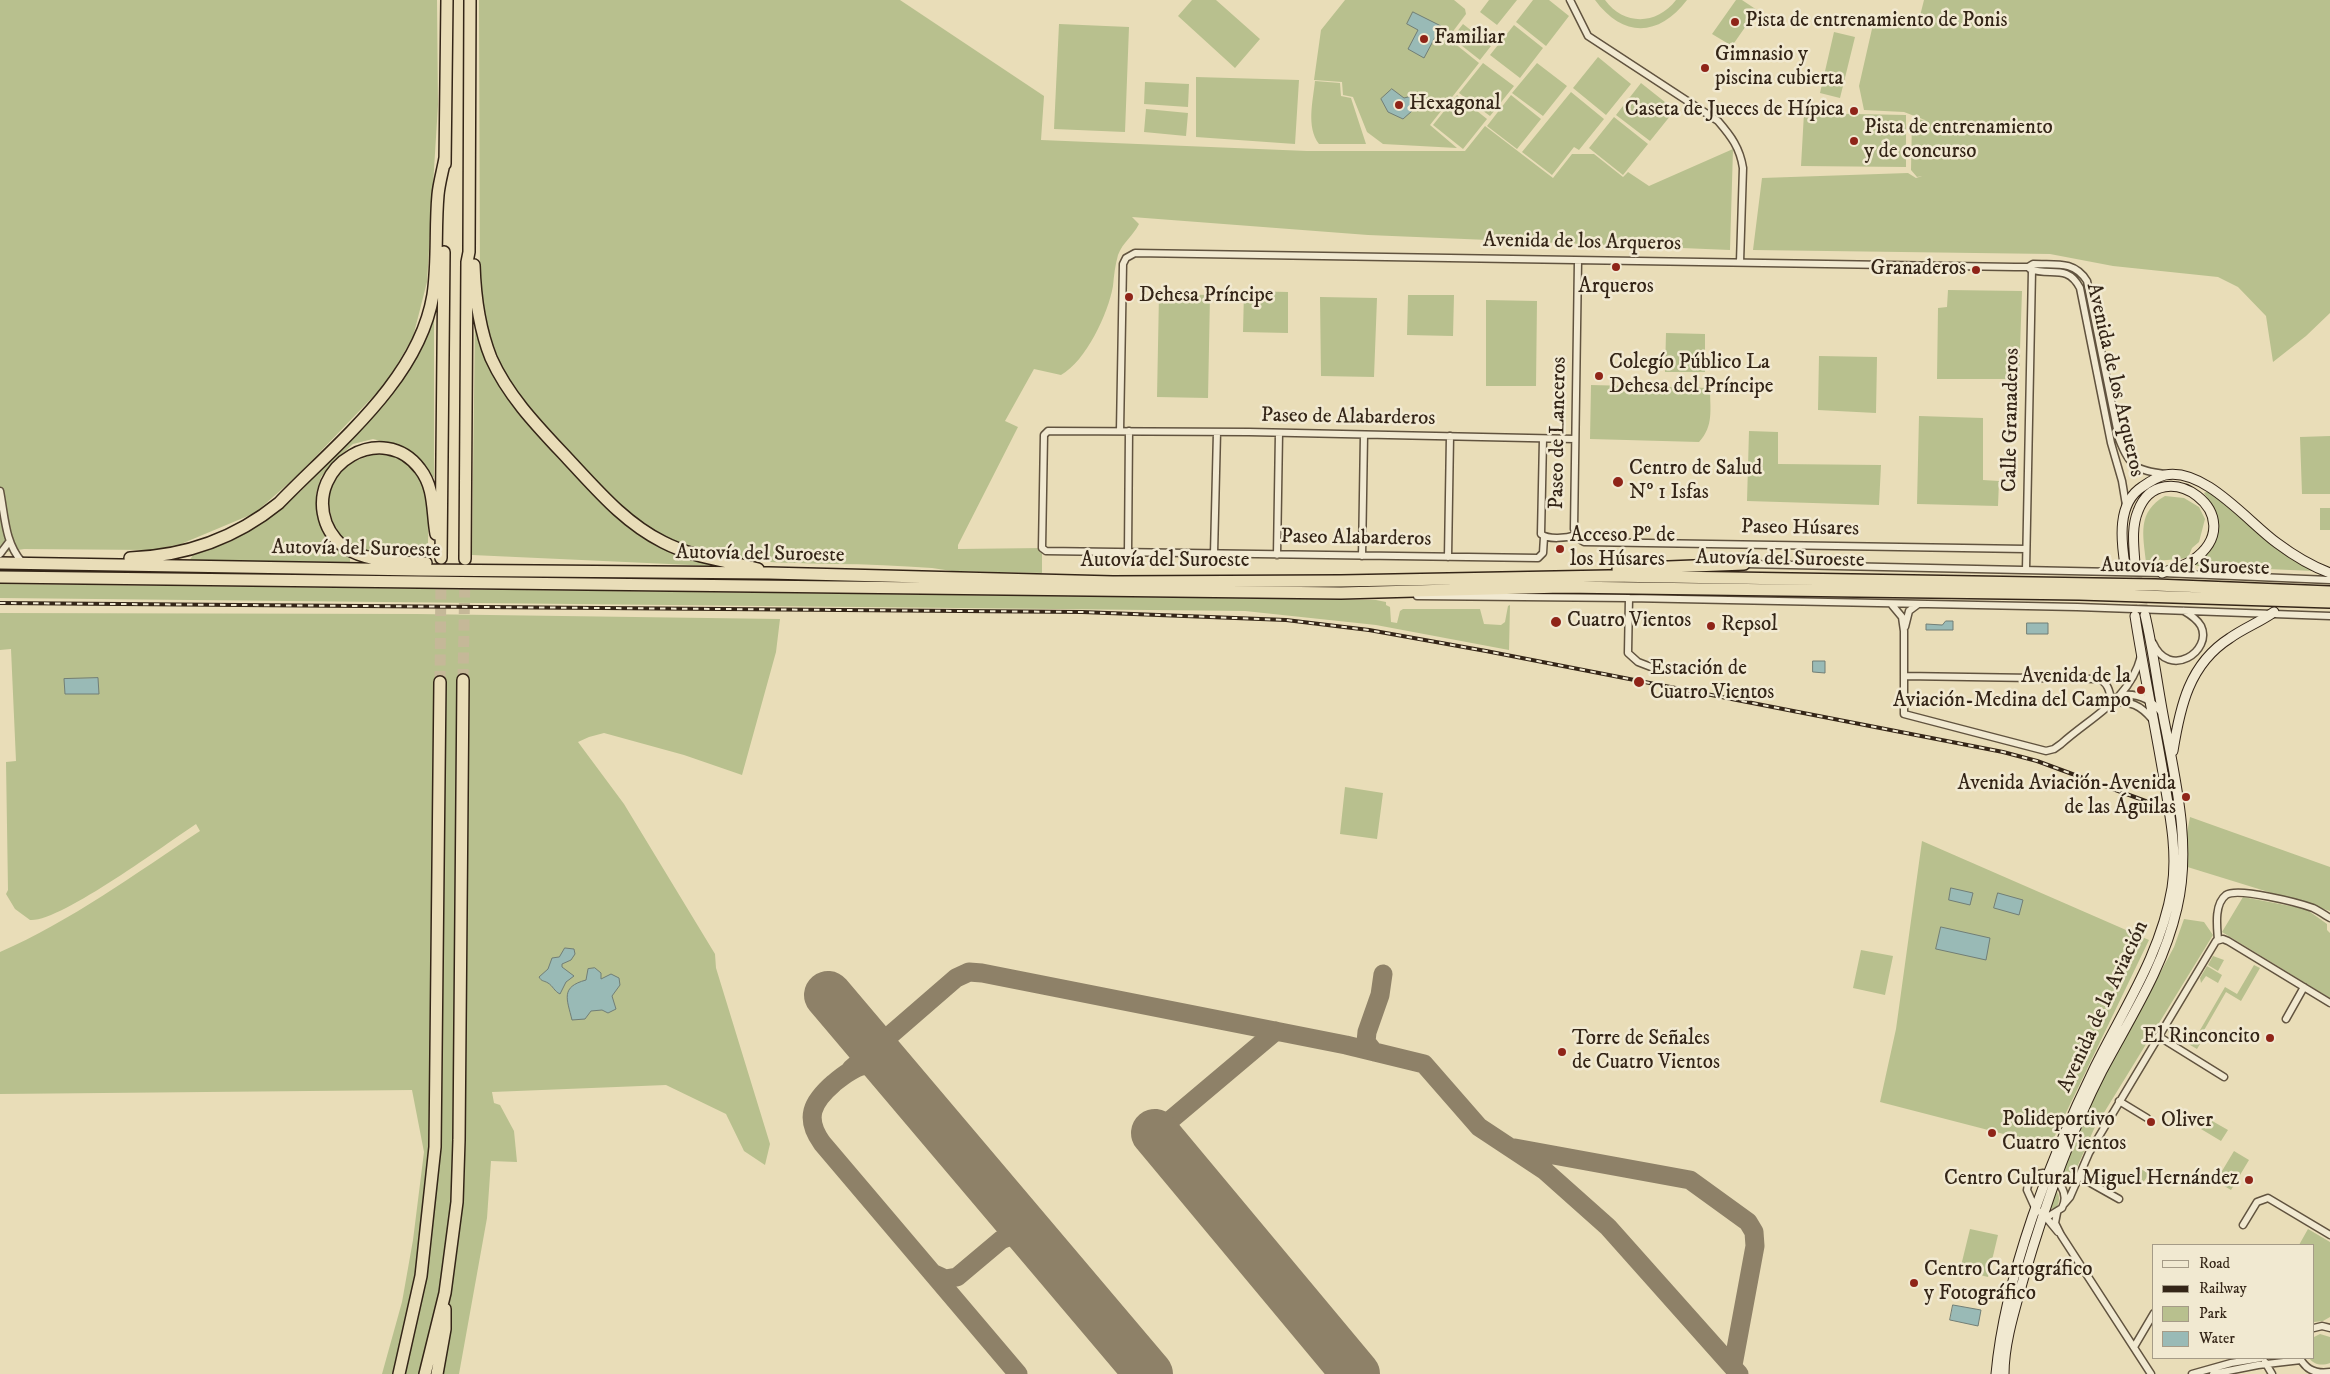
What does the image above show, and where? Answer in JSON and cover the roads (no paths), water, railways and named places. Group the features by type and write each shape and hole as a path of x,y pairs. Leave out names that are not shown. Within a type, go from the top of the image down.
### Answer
{"highway":[{"path":"447,0 441,558 434,523 433,500 426,477 411,460 389,449 367,450 349,456 332,472 324,492 322,504 324,516 328,528 342,545 352,552 391,561 578,567 586,571"},
{"path":"465,558 466,262 470,252 470,0"},
{"path":"48,563 62,558 150,557 185,551 222,538 260,519 279,503 393,384 420,338 433,296 438,195 445,158"},
{"path":"470,252 474,262 475,296 482,333 492,358 509,390 534,422 567,458 615,508 637,527 663,542 692,555 769,572"},
{"name":"Autovía del Suroeste","path":"0,563 420,570 769,572 1113,582 1341,581 1520,576 2155,585 2330,592"},
{"path":"1520,576 1532,571 1744,564"},
{"name":"Autovía del Suroeste","path":"0,577 1116,592 1378,592 1562,587 2079,594 2330,602"},
{"path":"425,1374 445,1293 457,1202 463,680"},
{"path":"399,1374 421,1276 435,1147 440,682"},
{"path":"437,1374 445,1329 445,1293"}],"main road":[{"path":"2125,565 2122,529 2126,506 2137,490 2152,479 2167,474 2186,476 2202,482 2216,491 2276,543 2330,573"},
{"path":"2135,564 2135,523 2138,511 2149,495 2169,487 2187,490 2199,495 2211,512 2213,528 2210,538 2203,551 2192,561 2162,573"},
{"path":"2172,754 2180,708 2189,686 2203,663 2230,638 2274,612"},
{"name":"Avenida de la Aviación","path":"1996,1374 2006,1310 2040,1213 2102,1071 2155,975 2170,935 2178,906 2183,868 2182,827 2172,754 2145,615"},
{"name":"Avenida de la Aviación","path":"2055,1179 2078,1102 2150,960 2162,929 2172,887 2173,837 2135,616"},
{"name":"Avenida de la Aviación","path":"2004,1374 2017,1302 2038,1230 2040,1213"}],"street":[{"path":"1570,0 1588,36 1718,121 1734,140 1741,153 1743,168 1740,262"},
{"name":"Avenida de los Arqueros","path":"1120,431 1123,264 1126,258 1135,253 1578,261 1580,259 2030,269 2065,273 2072,277 2080,288 2111,443 2122,481 2126,506"},
{"name":"Paseo de Lanceros","path":"1543,439 1541,534 1544,536 1570,537 1576,535 1574,529 1578,261"},
{"name":"Avenida de los Arqueros","path":"2030,269 2033,264 2068,265 2077,268 2083,274 2087,281 2119,439 2126,457 2140,470 2167,474"},
{"name":"Calle Granaderos","path":"2026,570 2030,269"},
{"name":"Paseo Alabarderos","path":"1120,431 1048,431 1044,435 1042,548 1046,552 1538,558 1543,553 1544,536"},
{"name":"Paseo de Alabarderos","path":"1120,431 1575,439"},
{"path":"1128,553 1130,431"},
{"path":"1214,554 1217,432"},
{"path":"1277,555 1279,433"},
{"path":"1362,556 1364,435"},
{"path":"1448,557 1450,436"},
{"path":"0,492 9,542 13,552 23,563"},
{"name":"Paseo Húsares","path":"1576,535 1584,542 2026,549"},
{"path":"0,554 9,542"},
{"path":"1744,564 2162,573 2330,580"},
{"path":"1378,592 1395,596 1629,598 2274,612 2330,616"},
{"path":"1629,598 1628,653 1638,662 1651,667"},
{"path":"1892,605 1902,617 1904,631 1904,714 2046,751 2054,749 2121,695 2134,677 2141,654"},
{"path":"1904,631 1909,611 1917,605"},
{"name":"Avenida de la Aviación","path":"2149,632 2157,651 2163,658 2178,661 2190,657 2197,650 2202,640 2202,629 2197,620 2183,610"},
{"path":"1904,676 2103,680 2107,686 2112,704"},
{"path":"2121,695 2136,694 2149,700 2164,715"},
{"path":"2112,704 2127,701 2136,704 2154,720"},
{"path":"2151,1374 2061,1235 2055,1223 2057,1213 2070,1197 2084,1161 2216,941 2217,915 2223,898 2230,893 2252,894 2330,914"},
{"path":"2316,909 2330,918"},
{"path":"2216,941 2228,941 2330,1003"},
{"path":"2286,1019 2304,987"},
{"path":"2158,1036 2224,1077"},
{"path":"2119,1101 2147,1118"},
{"path":"2061,1235 2040,1213 2028,1194 2028,1185 2037,1174 2055,1179 2067,1188 2077,1179"},
{"path":"2055,1179 2064,1194 2064,1204"},
{"path":"2077,1179 2119,1199"},
{"path":"2243,1225 2257,1202 2264,1198 2330,1235"},
{"path":"2040,1213 2057,1213"},
{"path":"2038,1230 2043,1226 2051,1226"},
{"path":"2134,1348 2152,1316"},
{"path":"2315,1328 2330,1327"},
{"path":"2192,1374 2256,1359"},
{"path":"2261,1359 2272,1374"},
{"path":"2213,1374 2301,1359 2310,1370 2320,1373 2330,1372"}],"water":[{"name":"Familiar","path":"1413,12 1441,26 1424,58 1408,49 1418,30 1407,24"},
{"name":"Hexagonal","path":"1392,89 1404,98 1412,96 1416,102 1410,108 1412,111 1403,119 1388,112 1381,99"},
{"path":"1946,621 1953,621 1953,630 1926,630 1926,624 1942,625"},
{"path":"2027,623 2048,623 2048,634 2027,634"},
{"path":"1813,661 1825,661 1825,673 1813,672"},
{"path":"98,678 99,694 65,694 64,679"},
{"path":"1951,888 1973,893 1970,905 1949,900"},
{"path":"1998,893 2023,900 2019,915 1994,908"},
{"path":"1941,927 1990,938 1986,960 1936,949"},
{"path":"565,948 574,949 575,954 571,960 562,964 562,967 574,976 566,982 560,994 539,977 548,969 552,958 559,957"},
{"path":"595,968 601,973 601,979 611,974 619,978 620,985 612,996 616,1009 608,1013 602,1010 591,1011 585,1019 572,1020 567,1000 569,990 572,986 586,980 588,969"},
{"path":"1953,1305 1981,1310 1978,1326 1950,1320"}],"tunnel":[{"path":"2135,564 2145,615"},
{"path":"2125,565 2135,616"},
{"path":"463,680 465,574"},
{"path":"440,682 441,575"}],"railway":[{"path":"0,603 1082,612 1286,620 1369,630 1486,651 2003,752 2037,761 2159,806"}],"place":[{"name":"Pista de entrenamiento de Ponis","path":"1735,22"},
{"name":"Familiar","path":"1424,39"},
{"name":"Gimnasio y piscina cubierta","path":"1705,68"},
{"name":"Hexagonal","path":"1399,105"},
{"name":"Caseta de Jueces de Hípica","path":"1854,111"},
{"name":"Pista de entrenamiento y de concurso","path":"1854,141"},
{"name":"Arqueros","path":"1616,267"},
{"name":"Granaderos","path":"1976,270"},
{"name":"Dehesa Príncipe","path":"1129,297"},
{"name":"Colegío Público La Dehesa del Príncipe","path":"1599,376"},
{"name":"Centro de Salud Nº 1 Isfas","path":"1618,482"},
{"name":"Acceso Pº de los Húsares","path":"1560,549"},
{"name":"Cuatro Vientos","path":"1556,622"},
{"name":"Repsol","path":"1711,626"},
{"name":"Estación de Cuatro Vientos","path":"1639,682"},
{"name":"Avenida de la Aviación-Medina del Campo","path":"2141,690"},
{"name":"Avenida Aviación-Avenida de las Águilas","path":"2186,797"},
{"name":"El Rinconcito","path":"2270,1038"},
{"name":"Torre de Señales de Cuatro Vientos","path":"1562,1052"},
{"name":"Oliver","path":"2151,1122"},
{"name":"Polideportivo Cuatro Vientos","path":"1992,1133"},
{"name":"Centro Cultural Miguel Hernández","path":"2249,1180"},
{"name":"Centro Cartográfico y Fotográfico","path":"1914,1283"}]}
